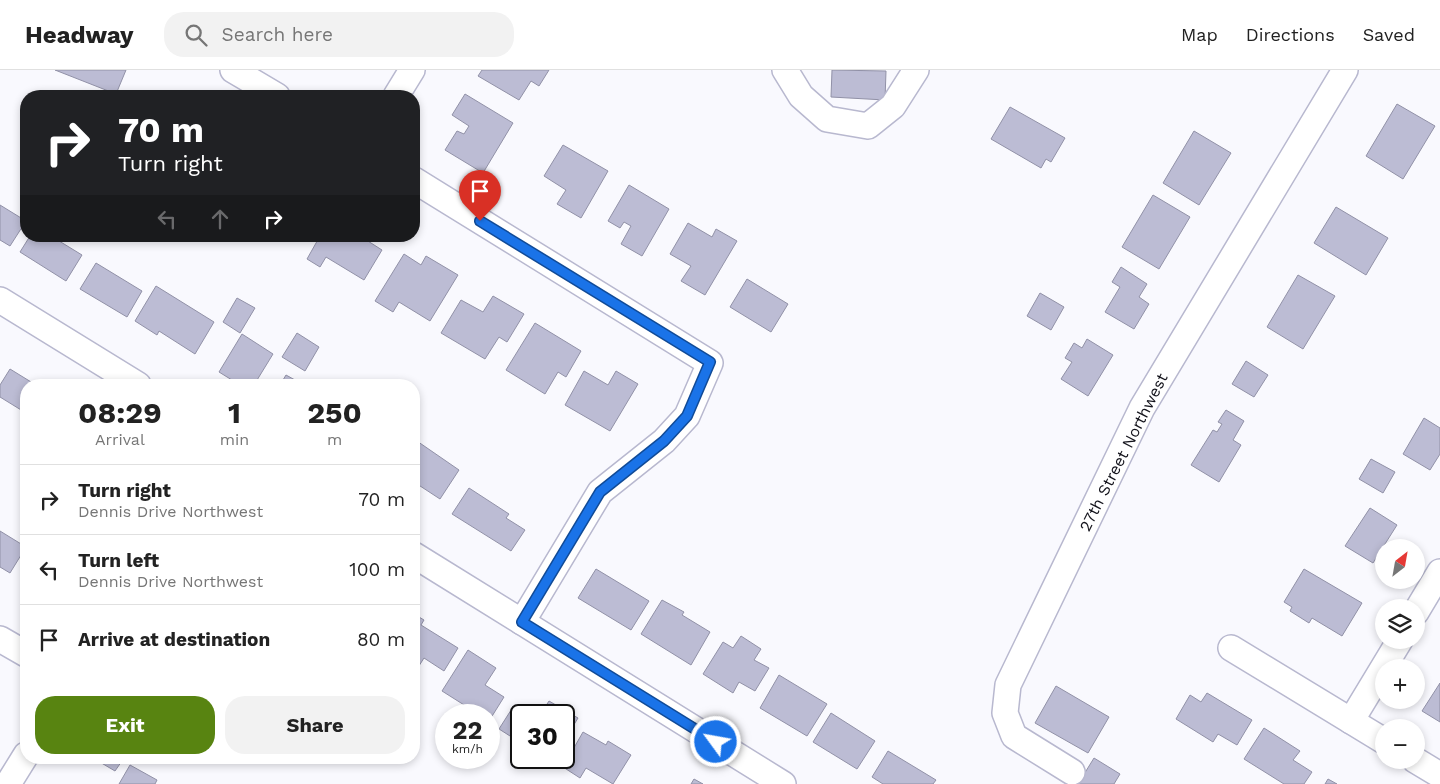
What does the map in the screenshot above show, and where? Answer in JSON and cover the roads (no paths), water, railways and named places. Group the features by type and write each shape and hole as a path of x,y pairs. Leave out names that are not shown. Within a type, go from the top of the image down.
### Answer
{"street":[{"path":"234,70 266,90"},
{"path":"400,90 412,70"},
{"path":"785,70 801,96 827,120 868,126 893,106 916,70"},
{"name":"27th Street Northwest","path":"1072,772 1014,736 1005,713 1008,685 1142,408 1345,70"},
{"path":"420,184 710,362 687,416 664,441 600,492 522,622"},
{"path":"0,300 128,379"},
{"path":"420,559 781,784"},
{"path":"1424,599 1440,572"},
{"path":"0,638 20,650"},
{"path":"1231,648 1375,736"},
{"path":"1351,721 1395,649"},
{"path":"8,784 20,764"},
{"path":"1425,766 1440,776"}]}
